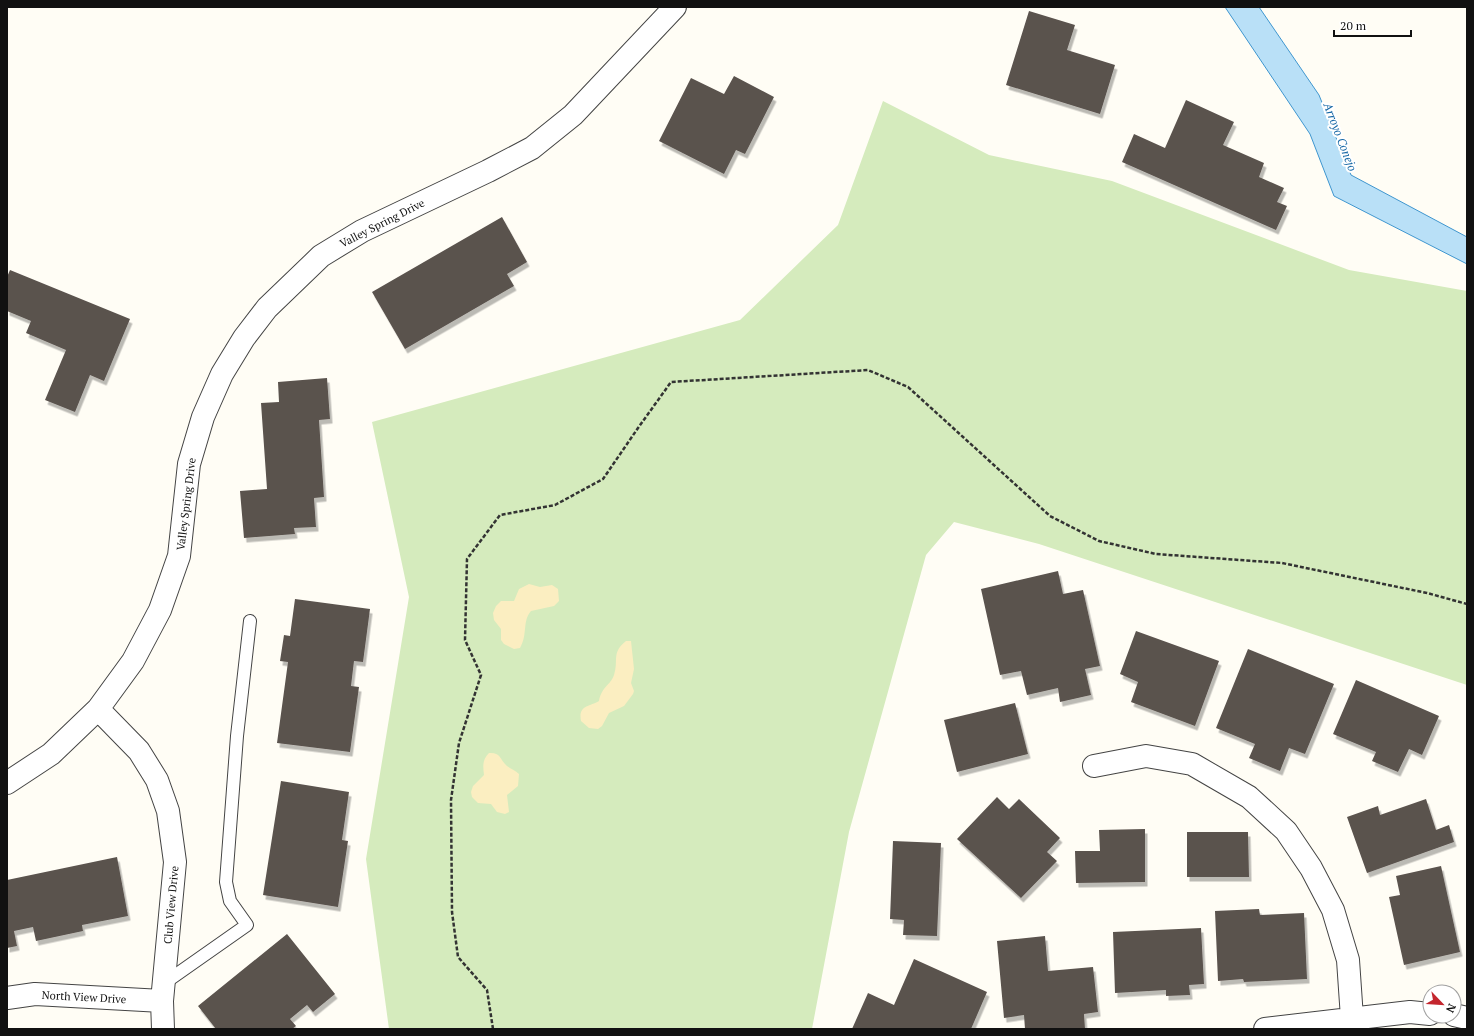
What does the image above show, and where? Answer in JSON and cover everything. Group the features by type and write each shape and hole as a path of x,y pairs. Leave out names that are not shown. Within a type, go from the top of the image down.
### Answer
{"street":[{"name":"Valley Spring Drive","path":"7,783 51,754 98,709 133,661 160,610 179,556 189,464 203,417 222,374 244,338 267,308 321,256 362,231 488,171 532,148 573,115 675,7"},
{"name":"Club View Drive","path":"98,709 138,751 157,780 168,811 175,862 163,992 163,1029"},
{"path":"1094,766 1146,756 1192,764 1249,797 1286,830 1311,868 1333,910 1348,960 1352,1018"},
{"name":"North View Drive","path":"7,998 35,994 163,992"},
{"path":"1265,1029 1410,1012 1422,1013"}],"lane":[{"path":"163,992 247,925 230,901 226,882 237,736 250,620"}],"path":[{"path":"493,1029 487,990 458,957 452,912 451,800 459,743 481,675 465,640 468,559 500,515 555,505 603,479 672,382 868,370 908,387 1050,516 1099,541 1156,554 1282,563 1427,593 1467,604"}],"green space":[{"path":"883,101 989,155 1112,181 1349,270 1467,291 1467,685 1039,544 954,522 926,555 849,832 812,1029 389,1029 366,859 409,597 372,422 740,320 838,225"}],"sand":[{"path":"529,584 540,587 552,585 558,589 559,601 554,606 531,611 528,615 524,638 520,648 514,649 504,644 501,640 501,629 494,620 493,613 496,606 501,601 514,601 519,589"},
{"path":"626,641 631,641 634,669 631,683 634,691 633,694 624,706 609,713 602,726 598,729 589,728 581,721 581,712 585,707 599,701 602,692 614,675 618,649"},
{"path":"489,753 498,755 507,766 519,774 518,786 507,795 509,812 505,814 497,812 491,804 478,803 472,797 471,792 473,786 484,775 484,761"}],"water":[{"path":"1225,7 1259,7 1319,95 1351,175 1467,237 1467,264 1334,196 1310,134"}],"building":[{"path":"1029,11 1075,25 1067,50 1115,65 1100,114 1006,85"},
{"path":"734,76 774,97 745,154 736,150 724,174 659,141 691,78 724,94"},
{"path":"1186,100 1234,122 1223,145 1264,163 1259,177 1284,188 1277,202 1287,206 1276,230 1122,162 1134,134 1165,148"},
{"path":"502,217 527,262 507,274 514,286 405,349 372,292"},
{"path":"10,270 130,319 104,381 90,375 75,412 45,400 66,350 26,333 31,321 7,311 7,277"},
{"path":"327,378 330,419 319,420 324,497 314,498 316,527 294,528 295,534 244,538 240,491 267,489 261,403 279,402 278,382"},
{"path":"1058,571 1063,594 1083,590 1100,666 1085,669 1091,695 1060,702 1058,688 1027,695 1021,671 1000,675 981,589"},
{"path":"295,599 370,609 363,662 354,661 351,686 359,687 350,752 277,743 288,662 280,661 284,635 290,636"},
{"path":"1136,631 1219,661 1195,726 1131,702 1138,682 1120,674"},
{"path":"1248,649 1334,684 1305,754 1289,748 1280,771 1249,758 1255,744 1216,728"},
{"path":"1356,680 1439,716 1422,755 1409,749 1398,772 1372,761 1376,752 1333,734"},
{"path":"1015,703 1028,754 957,772 944,720"},
{"path":"281,781 349,792 342,840 348,841 338,907 263,895"},
{"path":"997,797 1009,809 1019,799 1060,838 1047,852 1057,861 1021,898 957,839"},
{"path":"1426,799 1436,830 1449,825 1454,842 1367,873 1347,817 1378,806 1380,815"},
{"path":"1145,829 1145,882 1076,883 1075,851 1100,851 1099,830"},
{"path":"1187,832 1248,832 1249,877 1187,877"},
{"path":"893,841 941,843 937,936 903,935 904,920 890,919"},
{"path":"117,857 128,916 82,925 83,931 36,941 33,927 14,931 17,946 7,948 7,880"},
{"path":"1441,866 1460,952 1404,965 1389,897 1400,895 1396,876"},
{"path":"1259,909 1260,915 1304,913 1307,979 1244,982 1243,979 1218,981 1215,911"},
{"path":"1201,928 1204,984 1189,985 1190,995 1166,996 1166,990 1115,993 1113,932"},
{"path":"287,934 335,994 313,1012 307,1005 290,1019 296,1026 292,1029 216,1029 198,1006"},
{"path":"1045,936 1048,971 1093,967 1098,1012 1084,1014 1085,1029 1025,1029 1024,1015 1004,1018 997,941"},
{"path":"914,959 987,992 971,1029 852,1029 868,993 894,1005"}],"water label":[{"name":"Arroyo Conejo","path":"1340,137"}]}
